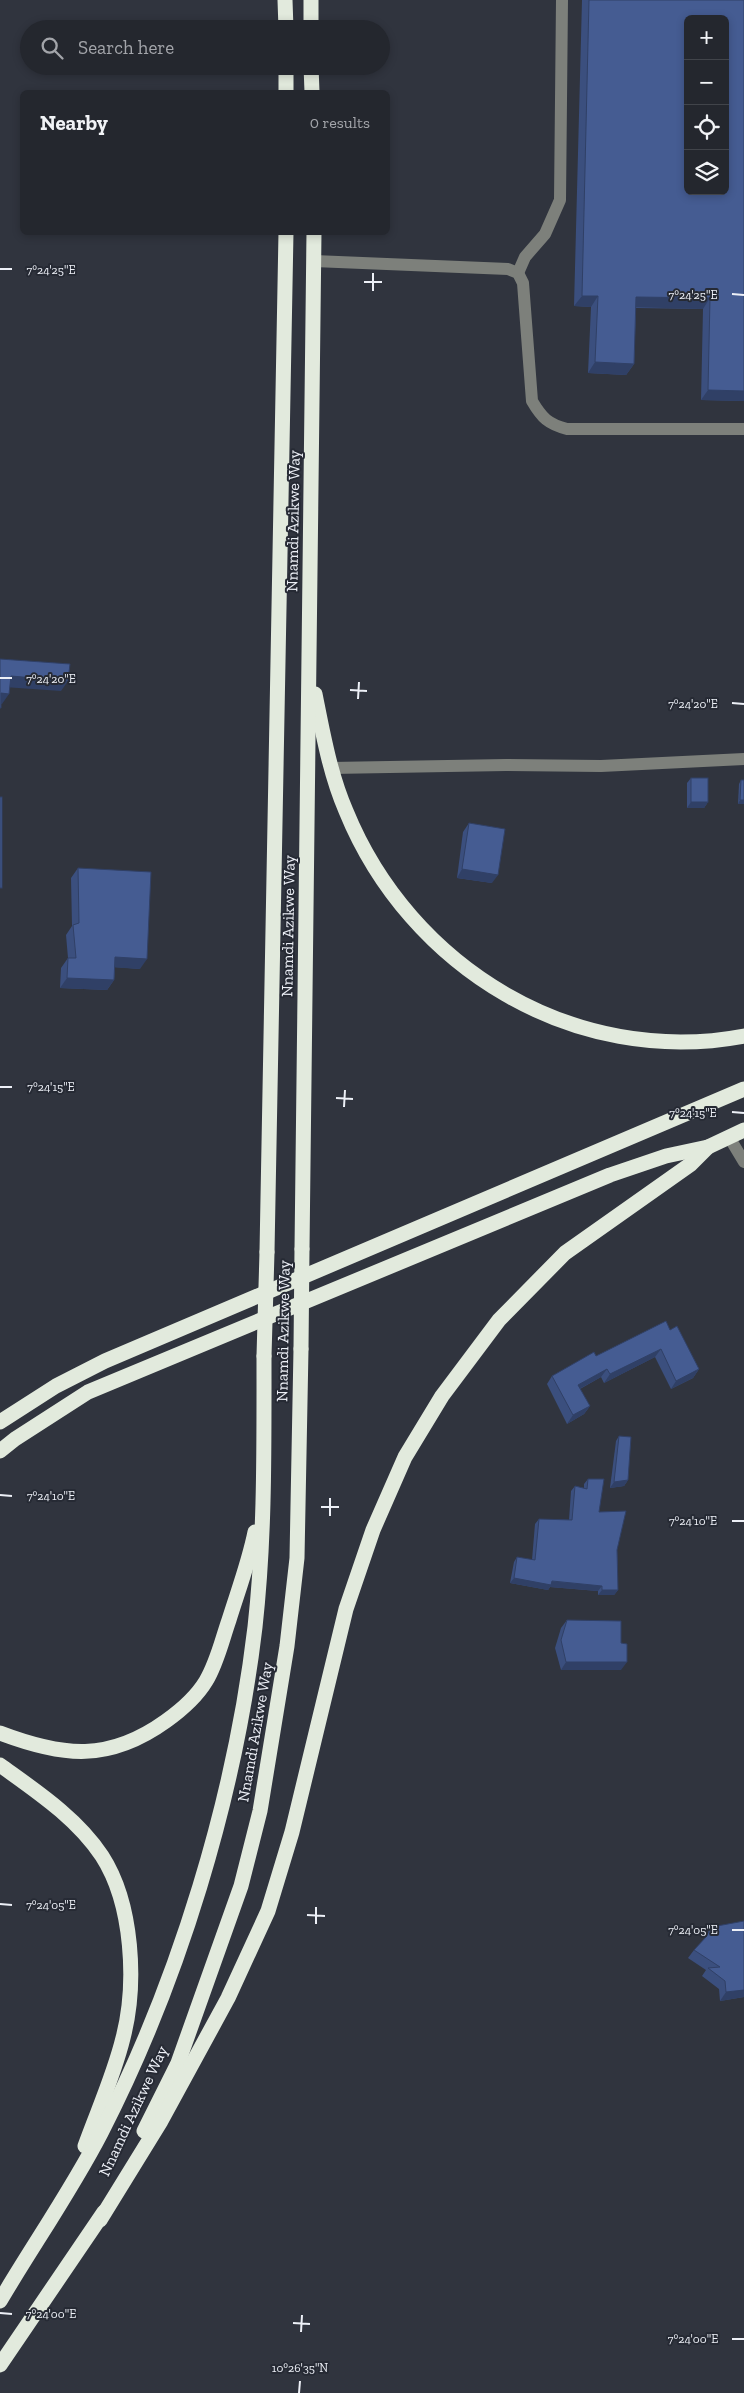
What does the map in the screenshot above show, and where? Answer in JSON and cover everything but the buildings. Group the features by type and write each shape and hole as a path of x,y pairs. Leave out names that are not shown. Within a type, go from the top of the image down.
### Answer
{"highway":[{"path":"286,0 286,20"},
{"path":"311,0 311,20"},
{"path":"286,75 286,90"},
{"path":"312,75 312,90"},
{"name":"Nnamdi Azikwe Way","path":"1,2298 75,2182 102,2132 132,2067 163,1991 204,1873 225,1798 243,1706 255,1626 264,1484 264,1356 286,235"},
{"name":"Nnamdi Azikwe Way","path":"0,2365 100,2220 178,2063 241,1886 260,1810 287,1646 297,1558 301,1349 314,235"},
{"path":"309,668 331,768 346,811 366,854 412,919 478,978 510,998 581,1029 663,1041 705,1040 744,1036"},
{"path":"0,1422 14,1411 56,1386 105,1361 744,1090"},
{"path":"0,1451 15,1439 88,1392 610,1175 666,1156 708,1146 744,1130"},
{"path":"100,2220 161,2121 228,1998 268,1911 292,1832 346,1609 373,1530 405,1457 442,1396 499,1320 565,1253 691,1164 708,1146"},
{"path":"0,1733 34,1746 78,1752 106,1750 145,1736 177,1713 206,1681 222,1642 253,1542 264,1484"},
{"path":"0,1765 44,1797 82,1832 102,1857 122,1906 126,1921 130,1956 130,1994 124,2037 108,2085 85,2146 28,2253"}],"lane":[{"path":"518,273 525,257 545,234 560,200 562,0"},
{"path":"314,261 508,270 518,273 523,283 532,401 540,416 554,426 566,429 744,429"},
{"path":"331,768 506,765 601,766 744,759"},
{"path":"728,1137 744,1162"}]}
